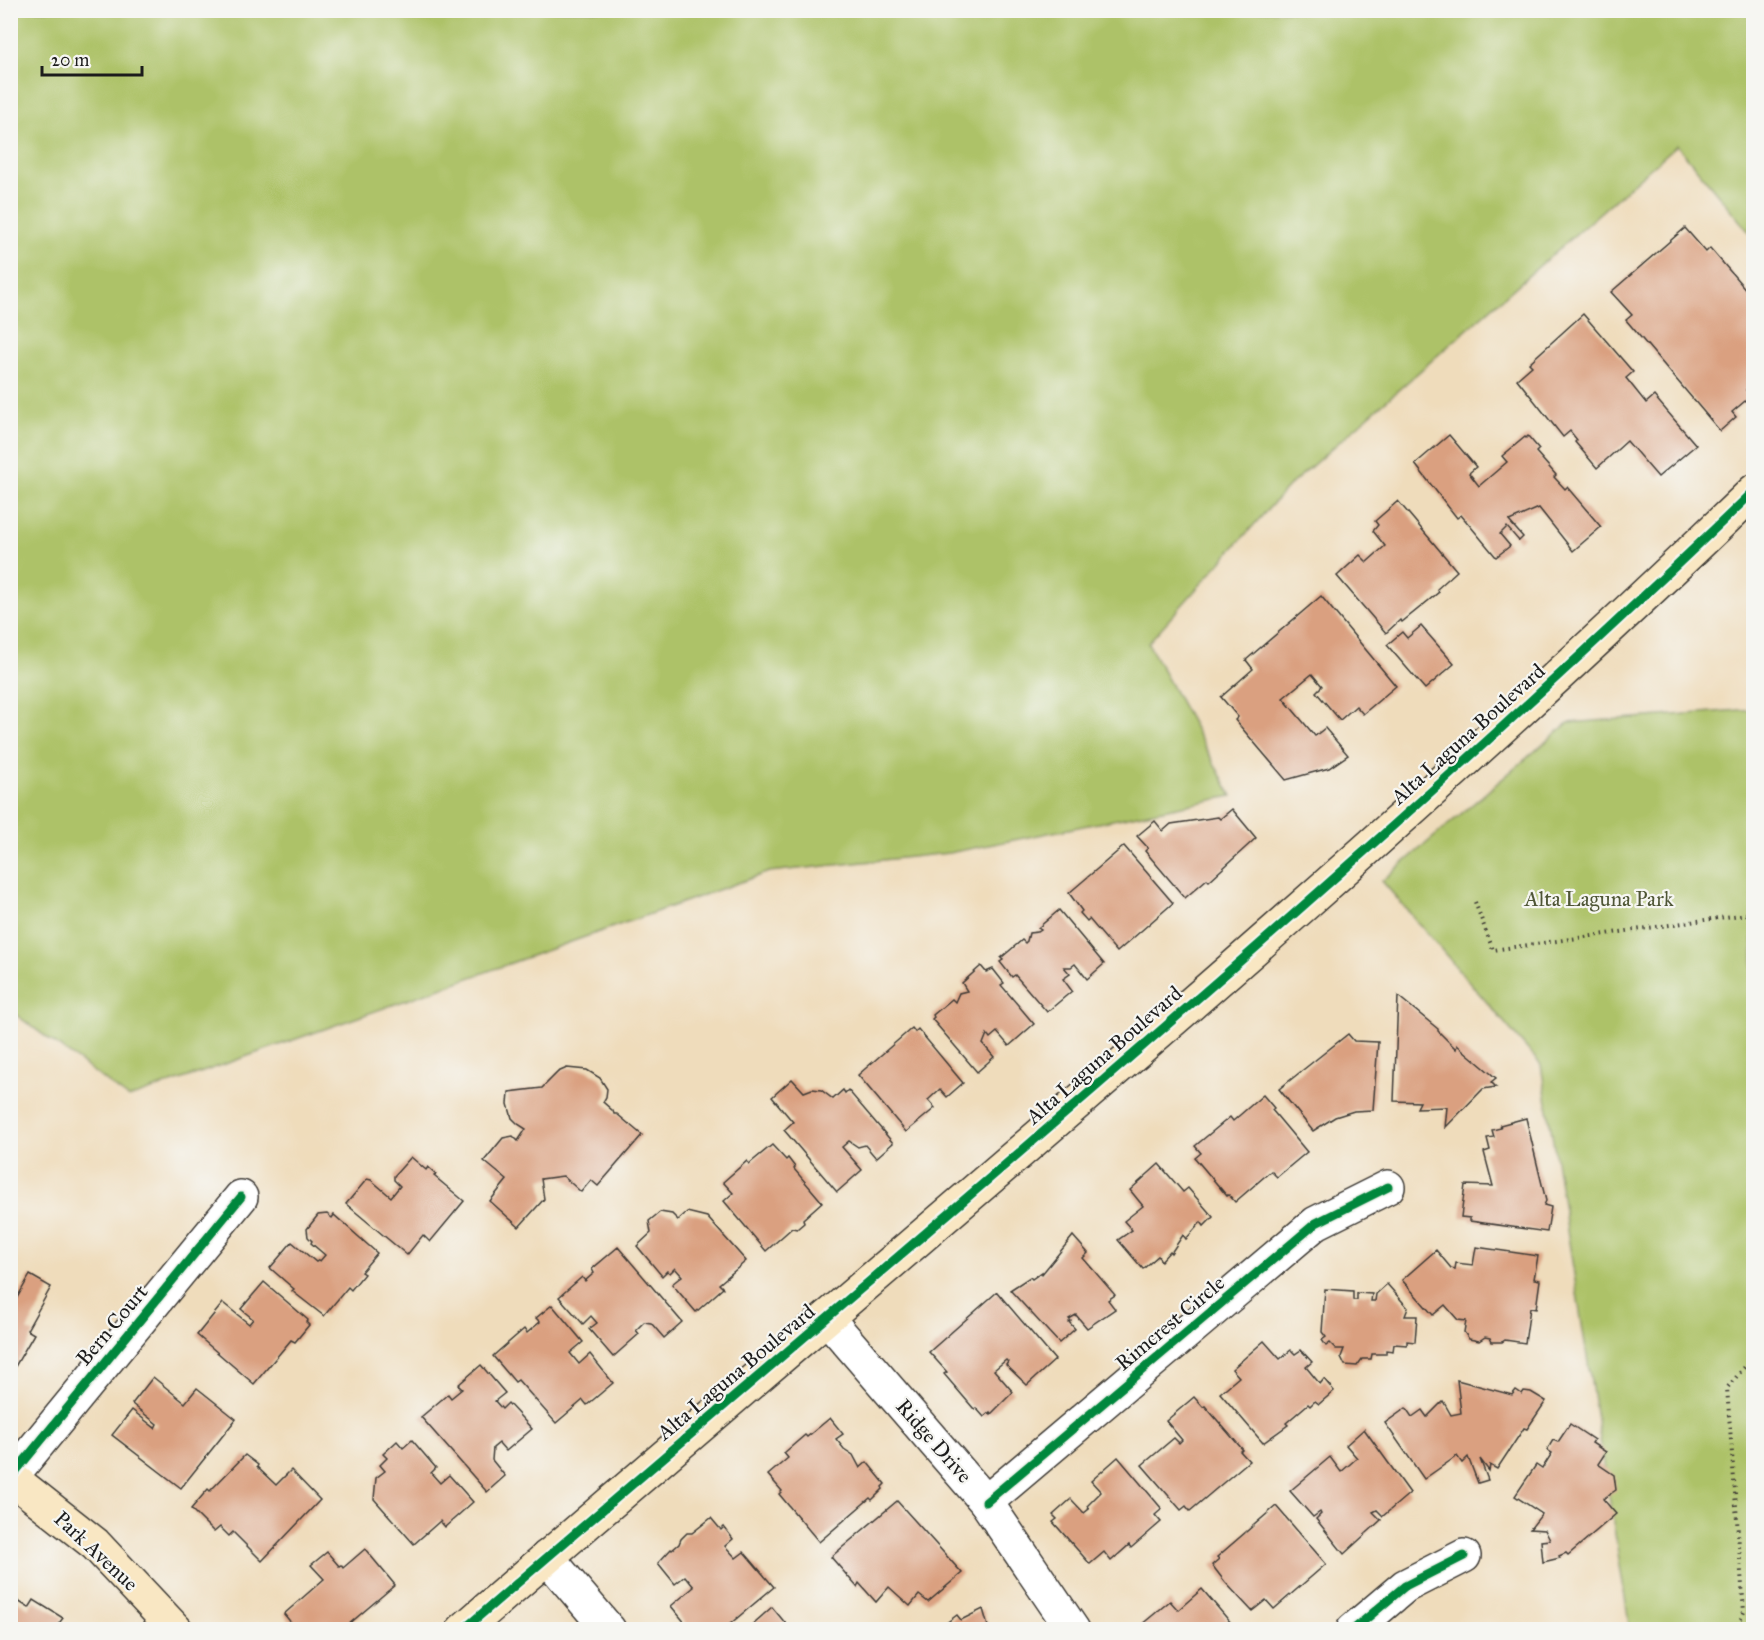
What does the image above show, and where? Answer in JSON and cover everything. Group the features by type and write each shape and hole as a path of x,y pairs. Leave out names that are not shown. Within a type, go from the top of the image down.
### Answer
{"street":[{"name":"Alta Laguna Boulevard","path":"463,1629 827,1318 1390,830 1629,612 1754,491"},
{"name":"Rimcrest Circle","path":"986,1502 1316,1223 1388,1187"},
{"name":"Bern Court","path":"11,1477 241,1197"},
{"name":"Ridge Drive","path":"827,1318 986,1502 1073,1629"},
{"name":"Park Avenue","path":"11,1477 95,1544 176,1629"},
{"path":"1353,1629 1405,1586 1464,1556"},
{"path":"547,1557 609,1629"}],"path":[{"path":"1475,902 1493,950 1754,913"},
{"path":"1736,1629 1744,1612 1727,1388 1754,1356"}],"green space":[{"path":"11,10 1753,11 1753,237 1677,145 1288,487 1148,643 1232,796 949,853 769,872 129,1098 11,1011"},
{"name":"Alta Laguna Park","path":"1753,709 1753,1629 1630,1629 1541,1065 1382,881 1568,723"}],"building":[{"path":"1685,228 1706,252 1710,248 1754,299 1754,380 1746,390 1751,396 1732,412 1736,417 1720,431 1626,320 1632,315 1611,292"},
{"path":"1583,314 1633,372 1626,378 1646,403 1654,396 1696,445 1658,477 1627,441 1597,468 1575,442 1577,440 1570,431 1563,437 1517,379 1532,366 1529,363"},
{"path":"1449,435 1476,467 1469,473 1479,486 1507,462 1502,456 1528,436 1539,449 1536,452 1556,475 1554,477 1565,489 1567,487 1601,527 1573,551 1539,508 1509,521 1523,537 1519,541 1507,527 1500,534 1510,546 1496,557 1461,515 1457,518 1415,464"},
{"path":"1398,501 1457,571 1437,589 1439,592 1386,633 1337,576 1360,555 1367,562 1385,546 1373,531 1378,525 1375,521"},
{"path":"1321,596 1396,686 1363,714 1356,706 1340,720 1316,692 1322,686 1312,674 1283,698 1315,736 1325,728 1348,755 1329,768 1286,780 1235,720 1238,717 1221,697 1253,669 1246,660"},
{"path":"1421,626 1454,664 1425,689 1387,645 1402,632 1407,638"},
{"path":"1232,809 1256,838 1209,881 1207,879 1185,898 1145,851 1148,848 1137,836 1155,821 1163,831 1171,824 1218,817 1220,819"},
{"path":"1124,846 1173,903 1117,952 1089,919 1087,921 1080,913 1082,911 1069,893"},
{"path":"1059,910 1104,964 1087,979 1075,964 1071,967 1064,967 1070,974 1063,979 1072,991 1047,1012 1015,975 1012,977 1000,962 1003,960 1001,958 1022,940 1025,943 1027,941 1029,933 1041,930 1038,928"},
{"path":"981,966 986,972 993,969 1004,983 1001,985 1034,1024 1009,1046 997,1032 990,1038 987,1034 983,1044 994,1057 977,1072 932,1019 933,1015 952,999 955,1002 959,993 967,991 962,983"},
{"path":"1398,996 1438,1029 1456,1049 1457,1045 1496,1078 1491,1082 1496,1087 1483,1089 1445,1128 1447,1107 1417,1108 1420,1102 1394,1101"},
{"path":"912,1028 915,1032 918,1029 963,1083 947,1097 940,1089 928,1100 935,1108 906,1132 858,1075"},
{"path":"1348,1034 1354,1041 1378,1042 1373,1110 1354,1111 1335,1117 1313,1131 1279,1089"},
{"path":"567,1068 587,1070 600,1078 607,1089 603,1102 614,1114 617,1114 642,1135 598,1186 591,1180 581,1192 563,1176 541,1179 544,1199 519,1227 490,1201 507,1180 484,1161 503,1138 513,1136 518,1141 526,1129 512,1118 508,1104 509,1092 542,1088 558,1072"},
{"path":"792,1079 804,1092 812,1089 821,1090 833,1099 843,1090 845,1093 848,1090 893,1143 876,1158 865,1145 858,1147 849,1141 842,1147 862,1170 837,1192 784,1130 793,1122 772,1097"},
{"path":"1263,1095 1274,1108 1272,1110 1307,1152 1277,1177 1271,1171 1235,1202 1229,1195 1227,1196 1195,1158 1201,1153 1195,1146 1230,1117 1233,1121"},
{"path":"1526,1118 1546,1201 1544,1205 1551,1207 1547,1232 1470,1221 1470,1218 1461,1217 1465,1185 1493,1186 1484,1152 1490,1150 1487,1138 1494,1137 1492,1130 1501,1128 1500,1125"},
{"path":"772,1145 786,1160 788,1158 795,1167 794,1169 822,1202 803,1219 804,1223 797,1229 792,1228 766,1251 724,1201 733,1193 723,1182 747,1161 749,1164"},
{"path":"411,1157 426,1170 428,1167 436,1174 434,1176 464,1201 430,1242 423,1235 407,1255 346,1204 367,1179 391,1197 400,1186 394,1180 394,1176"},
{"path":"1159,1164 1183,1192 1188,1188 1213,1217 1204,1226 1201,1222 1186,1239 1183,1235 1171,1253 1170,1251 1161,1261 1158,1256 1143,1269 1118,1240 1132,1230 1124,1221 1143,1206 1130,1190"},
{"path":"660,1212 672,1214 678,1220 687,1212 707,1217 746,1261 719,1284 723,1288 696,1312 672,1284 682,1276 675,1268 662,1276 637,1246 651,1233 649,1221"},
{"path":"327,1214 332,1218 334,1215 377,1253 361,1272 364,1274 351,1290 348,1287 324,1316 292,1291 294,1289 270,1268 292,1242 316,1262 320,1261 325,1255 311,1243 307,1229 318,1215"},
{"path":"1073,1236 1088,1253 1083,1258 1115,1295 1108,1300 1115,1309 1087,1328 1076,1315 1069,1319 1075,1329 1059,1343 1010,1290 1030,1277 1032,1279 1042,1272 1042,1274"},
{"path":"618,1247 682,1322 664,1338 651,1323 644,1322 636,1330 639,1334 613,1357 589,1329 597,1323 591,1316 583,1324 559,1297 582,1277 585,1281 594,1273 592,1269"},
{"path":"1476,1247 1538,1256 1534,1279 1540,1280 1536,1309 1530,1308 1525,1343 1505,1340 1492,1342 1490,1338 1485,1337 1479,1341 1469,1339 1464,1332 1466,1321 1458,1320 1445,1305 1433,1315 1402,1280 1436,1250 1451,1268 1455,1269 1456,1263 1473,1265"},
{"path":"30,1275 51,1287 27,1330 34,1334 13,1370 10,1368 10,1303 13,1305"},
{"path":"264,1282 308,1320 306,1322 309,1325 295,1342 291,1340 254,1384 197,1335 223,1303 249,1324 253,1319 241,1309"},
{"path":"1387,1284 1408,1308 1405,1316 1417,1316 1415,1342 1407,1341 1407,1345 1394,1344 1393,1351 1386,1350 1386,1354 1372,1354 1371,1359 1362,1359 1357,1366 1345,1365 1341,1357 1344,1349 1336,1349 1330,1343 1326,1346 1322,1340 1326,1337 1322,1332 1325,1289 1353,1291 1353,1300 1357,1300 1357,1293 1372,1294 1371,1301 1375,1301 1376,1294"},
{"path":"997,1292 1055,1360 1027,1385 1006,1365 1008,1362 1006,1360 994,1370 1013,1392 991,1414 990,1412 984,1417 976,1408 974,1409 944,1374 947,1372 929,1352"},
{"path":"552,1305 583,1342 570,1353 579,1364 590,1354 613,1383 587,1405 583,1400 556,1423 493,1356 524,1329 527,1333 540,1322 536,1318"},
{"path":"1264,1341 1280,1359 1291,1350 1295,1354 1301,1350 1312,1362 1306,1367 1320,1384 1324,1379 1334,1391 1319,1404 1315,1401 1310,1406 1308,1404 1286,1423 1288,1425 1263,1443 1220,1393 1239,1377 1232,1369"},
{"path":"481,1365 505,1393 495,1401 502,1409 508,1403 532,1429 506,1451 499,1443 493,1448 492,1460 505,1476 487,1492 421,1417 448,1394 451,1398 462,1389 458,1385"},
{"path":"153,1377 185,1403 197,1388 236,1419 181,1488 112,1435 132,1410 155,1428 157,1424 132,1404"},
{"path":"1457,1380 1512,1395 1516,1390 1522,1394 1524,1391 1531,1392 1546,1401 1527,1429 1524,1428 1497,1469 1490,1465 1489,1471 1480,1459 1488,1480 1478,1483 1468,1457 1462,1463 1457,1456 1424,1479 1385,1423 1406,1408 1412,1417 1422,1410 1427,1417 1443,1401 1451,1415 1461,1413"},
{"path":"1194,1397 1203,1407 1205,1406 1243,1450 1240,1451 1249,1461 1190,1511 1186,1506 1181,1510 1142,1465 1174,1438 1179,1443 1182,1440 1166,1421"},
{"path":"830,1418 843,1434 836,1439 844,1449 853,1455 860,1468 867,1462 885,1484 872,1500 870,1498 819,1542 779,1494 782,1491 768,1475 788,1458 784,1453"},
{"path":"1570,1424 1594,1440 1592,1443 1606,1452 1598,1464 1614,1475 1616,1490 1603,1499 1616,1514 1568,1555 1566,1553 1559,1556 1560,1558 1543,1562 1541,1541 1550,1540 1545,1530 1530,1529 1542,1514 1515,1496 1536,1465 1542,1469 1552,1453 1547,1450 1553,1440 1558,1442"},
{"path":"1364,1429 1410,1493 1383,1516 1377,1510 1373,1512 1381,1520 1344,1554 1316,1519 1321,1514 1320,1512 1313,1517 1290,1491 1330,1457 1341,1472 1357,1458 1346,1445"},
{"path":"412,1440 436,1468 431,1473 440,1483 449,1475 473,1502 445,1527 440,1521 414,1544 374,1499 376,1478 385,1471 380,1465 387,1458 383,1454 397,1441 403,1448"},
{"path":"245,1455 258,1465 257,1467 276,1485 291,1470 320,1500 262,1561 233,1532 229,1536 220,1527 214,1532 191,1509 208,1489 210,1491"},
{"path":"1118,1457 1162,1509 1155,1515 1161,1522 1131,1548 1129,1545 1111,1561 1104,1552 1090,1564 1053,1522 1057,1519 1053,1515 1071,1499 1084,1513 1089,1509 1087,1506 1101,1492 1091,1481"},
{"path":"897,1501 962,1573 928,1602 919,1595 910,1606 889,1587 876,1602 859,1583 857,1587 831,1557"},
{"path":"1276,1506 1326,1564 1274,1609 1266,1600 1252,1611 1212,1565 1219,1559 1217,1557"},
{"path":"711,1518 721,1530 724,1527 733,1539 725,1546 736,1558 744,1552 774,1587 730,1624 732,1626 727,1630 691,1630 671,1606 694,1587 685,1576 675,1584 658,1563 679,1544 687,1533 692,1533"},
{"path":"365,1549 395,1585 342,1630 297,1630 284,1614 324,1579 311,1565 327,1552 343,1568"},
{"path":"1202,1589 1237,1630 1145,1630 1141,1625 1170,1601 1178,1610"},
{"path":"13,1598 29,1608 34,1600 63,1618 57,1626 60,1627 58,1630 10,1630 10,1603"},
{"path":"772,1607 791,1630 746,1630"},
{"path":"983,1609 989,1630 937,1630 957,1615 961,1620"}],"cycle path":[{"path":"463,1630 1278,928 1598,639 1754,491"},
{"path":"986,1502 1316,1223 1388,1187"},
{"path":"11,1477 241,1197"},
{"path":"1353,1630 1405,1586 1464,1556"}]}
